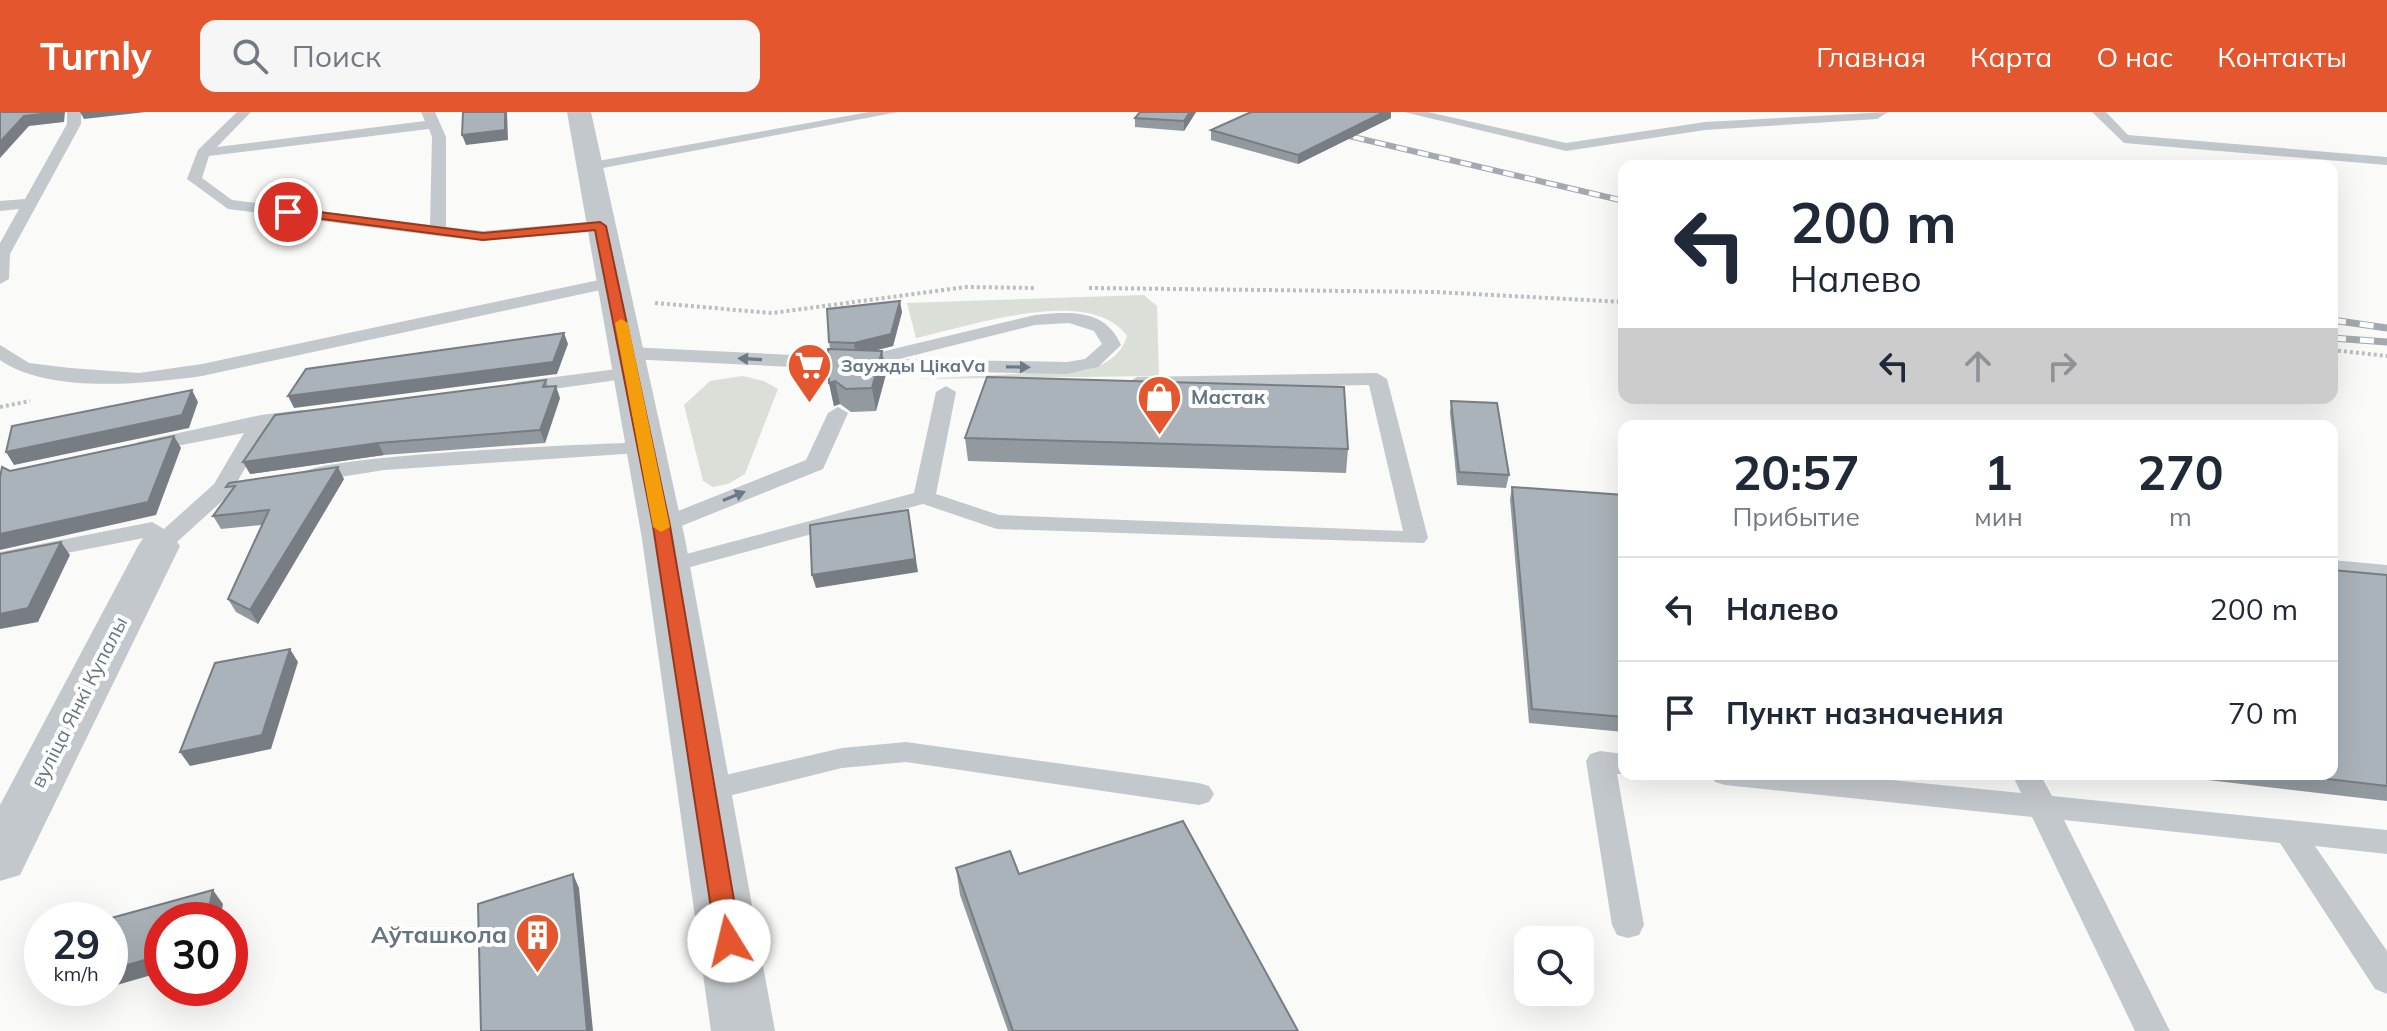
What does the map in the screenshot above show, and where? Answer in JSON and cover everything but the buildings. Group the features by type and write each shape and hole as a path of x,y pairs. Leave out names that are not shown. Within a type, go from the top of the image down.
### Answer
{"street":[{"path":"579,112 587,167 630,363 665,546 743,1031"},
{"name":"вуліца Янкі Купалы","path":"0,859 159,546"}],"lane":[{"path":"0,279 2,254 74,124 74,112"},
{"path":"244,112 203,153 194,179 228,204 483,236 600,226"},
{"path":"587,167 891,112"},
{"path":"1411,112 1566,147 1705,126 1877,115 1881,112"},
{"path":"2099,112 2124,139 2387,161"},
{"path":"203,153 430,118 439,137 438,231"},
{"path":"0,206 30,203"},
{"path":"0,351 24,368 139,379 202,370 614,291"},
{"path":"493,391 630,363 853,372 1067,368 1091,363 1112,345 1108,333 1099,324 1059,317 1035,320 853,372"},
{"path":"665,546 924,497 997,522 1416,538 1377,379 1029,384"},
{"path":"924,497 946,392"},
{"path":"124,451 261,421 323,413"},
{"path":"665,546 815,464 838,413"},
{"path":"0,559 152,529 159,546 223,488 261,421"},
{"path":"282,479 384,464 647,448"},
{"path":"223,488 252,483"},
{"path":"2338,568 2387,572"},
{"path":"704,791 842,758 906,752 1199,794"},
{"path":"1618,763 1600,761 1628,925"},
{"path":"1783,780 2387,842"},
{"path":"2029,780 2153,1031"},
{"path":"2290,833 2387,979"}],"path":[{"path":"614,291 772,313 966,287 1044,288"},
{"path":"1075,288 1435,292 1618,302"},
{"path":"2338,351 2387,356"}],"shaded area":[{"path":"1144,295 1157,306 1159,376 916,379 1087,370 1112,358 1127,336 1109,321 1086,313 1058,311 1027,313 916,338 907,303"},
{"path":"742,376 764,381 778,389 745,474 728,484 713,487 703,481 684,405 710,381"}],"railway":[{"path":"1332,132 1618,200"},
{"path":"2338,321 2387,328"},
{"path":"2338,338 2387,342"}],"slow traffic":[{"path":"621,323 661,527"}],"place":[{"name":"Заужды ЦікаVа","path":"810,405"},
{"name":"Мастак","path":"1160,436"},
{"name":"Аўташкола","path":"538,974"}],"route":[{"path":"288,212 483,236 600,226 661,526 729,941"}]}
